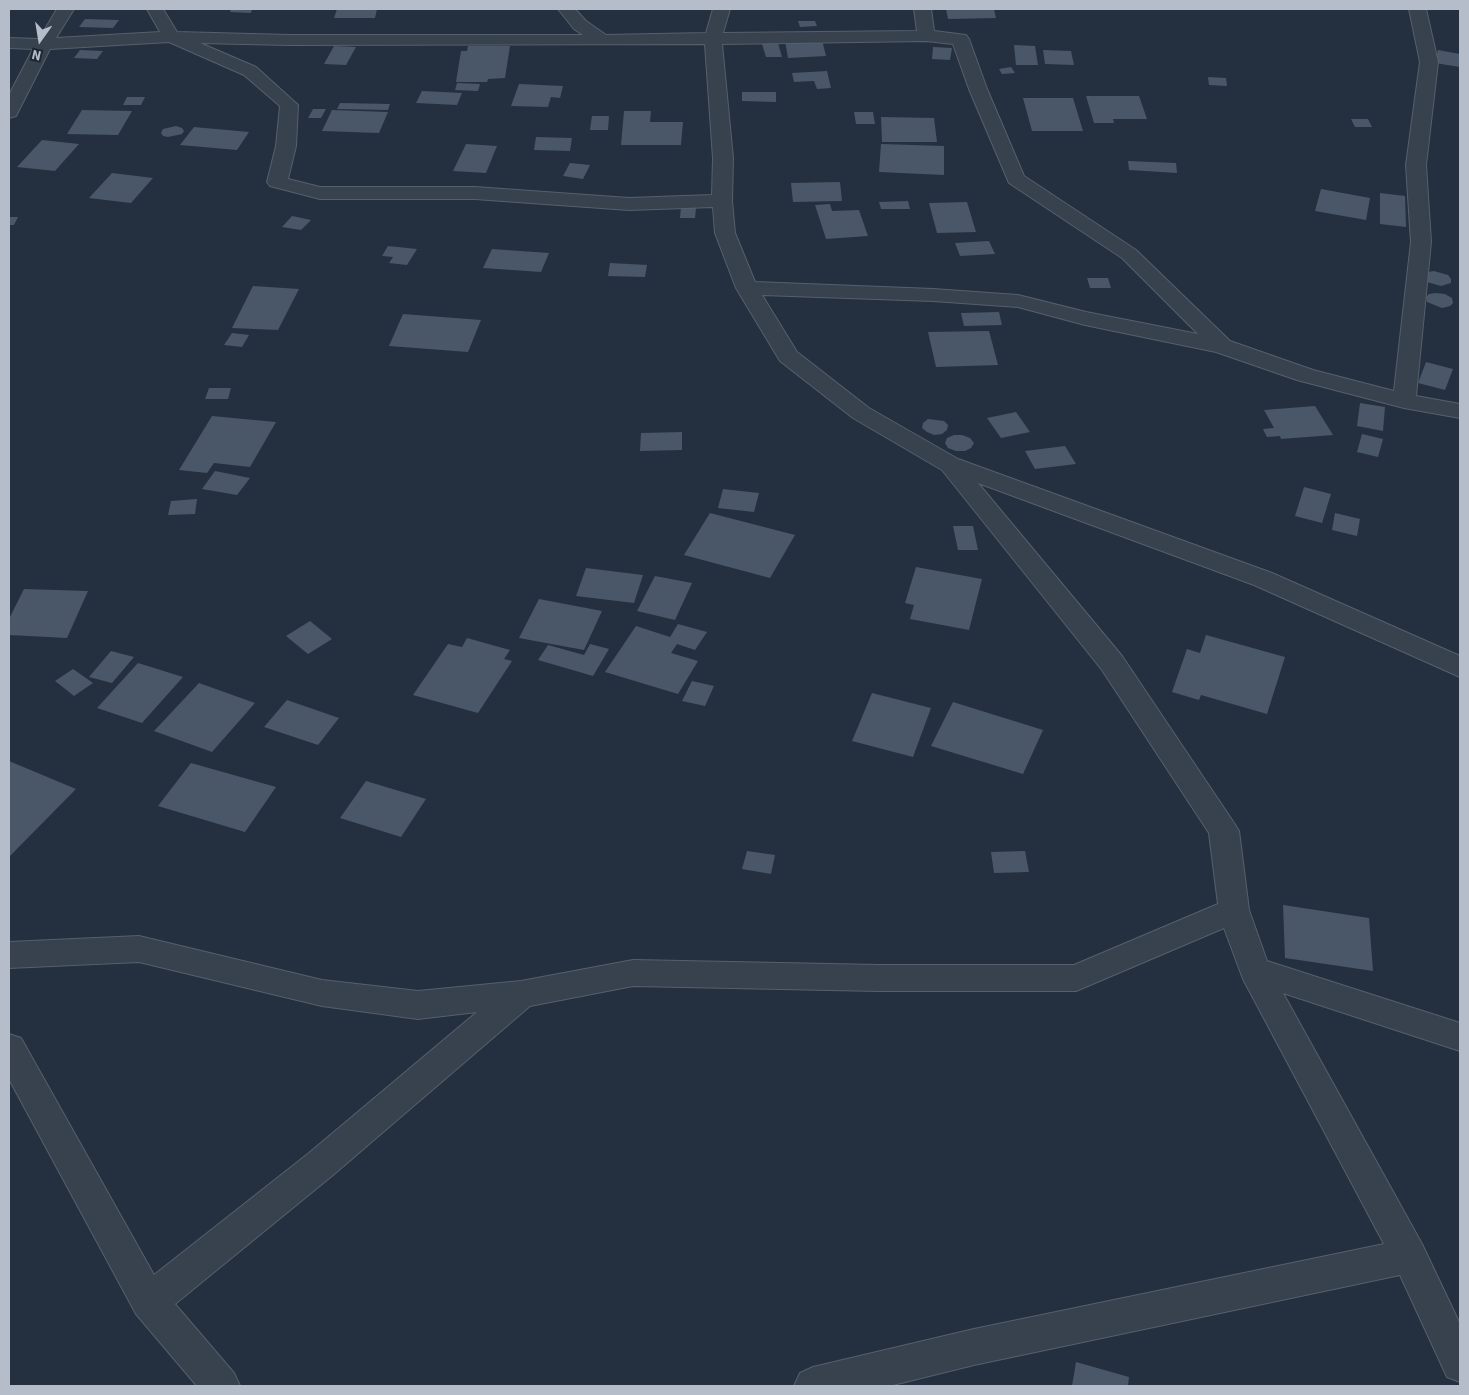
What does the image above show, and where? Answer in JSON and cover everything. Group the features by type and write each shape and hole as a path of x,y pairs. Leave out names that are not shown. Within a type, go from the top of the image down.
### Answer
{"street":[{"path":"9,112 44,44 65,9"},
{"path":"155,9 171,37 250,71 289,105 286,146 277,182 320,193 475,193 629,204 722,201"},
{"path":"566,9 580,24 602,40"},
{"path":"721,9 714,38 723,158 722,201 725,233 747,288 788,356 861,413 950,465 1263,579 1460,667"},
{"path":"923,9 926,36"},
{"path":"1404,401 1421,242 1416,165 1429,62 1418,9"},
{"path":"9,43 44,44 171,37 299,40 602,40 926,36 960,39 978,89 1016,179 1129,254 1222,346"},
{"path":"747,288 933,295 1018,302 1085,318 1222,346 1305,376 1404,401 1460,411"},
{"path":"950,465 1112,663 1224,831 1234,910 1254,970 1409,1256 1460,1364"},
{"path":"9,955 139,949 322,993 418,1005 521,994 633,973 879,978 1076,978 1234,910"},
{"path":"1254,970 1460,1037"},
{"path":"149,1302 320,1164 521,994"},
{"path":"9,1048 149,1302 221,1386"},
{"path":"814,1386 974,1347 1409,1256"}],"building":[{"path":"231,9 252,9 251,13 230,12"},
{"path":"337,9 377,9 375,18 334,18"},
{"path":"946,9 994,9 996,18 948,19"},
{"path":"85,19 119,20 113,28 79,27"},
{"path":"798,21 815,21 817,26 800,27"},
{"path":"822,40 826,56 788,58 785,41"},
{"path":"778,43 782,57 766,57 762,44"},
{"path":"1014,45 1035,46 1038,65 1016,65"},
{"path":"334,46 356,47 346,65 324,64"},
{"path":"468,46 510,46 505,78 488,79 487,82 456,82 461,51 467,51"},
{"path":"933,47 952,48 950,60 932,59"},
{"path":"80,50 103,51 97,59 74,58"},
{"path":"1043,50 1071,51 1074,65 1045,64"},
{"path":"1438,50 1460,54 1460,67 1435,63"},
{"path":"1011,67 1015,73 1002,74 999,69"},
{"path":"827,71 831,88 817,89 814,81 794,82 792,73"},
{"path":"1208,77 1226,78 1227,86 1209,85"},
{"path":"457,83 480,84 478,91 455,90"},
{"path":"519,84 563,86 560,98 551,97 548,107 511,106"},
{"path":"422,91 462,93 457,105 416,103"},
{"path":"742,92 776,92 776,102 742,101"},
{"path":"1086,96 1139,96 1147,119 1113,119 1114,123 1094,123"},
{"path":"127,97 145,97 141,105 123,105"},
{"path":"1023,98 1073,98 1083,131 1032,131"},
{"path":"340,103 390,104 388,110 337,109"},
{"path":"313,109 326,109 321,118 308,118"},
{"path":"82,110 132,111 118,135 67,134"},
{"path":"332,110 388,112 379,133 322,131"},
{"path":"624,111 651,111 650,122 683,122 681,145 621,145"},
{"path":"854,112 873,112 875,124 856,124"},
{"path":"592,116 609,116 608,130 590,130"},
{"path":"881,117 934,118 937,142 882,142"},
{"path":"1351,119 1368,119 1372,127 1355,127"},
{"path":"176,126 182,128 184,131 182,134 168,137 163,136 161,133 163,129"},
{"path":"194,127 249,132 237,150 180,145"},
{"path":"536,137 572,138 570,151 534,150"},
{"path":"42,140 79,144 55,171 17,167"},
{"path":"466,144 497,146 486,173 453,171"},
{"path":"881,144 944,146 944,175 879,172"},
{"path":"1128,161 1176,163 1177,173 1129,170"},
{"path":"570,163 590,165 583,179 563,176"},
{"path":"112,173 153,178 131,203 89,198"},
{"path":"840,182 842,201 793,202 791,183"},
{"path":"1321,189 1370,198 1366,220 1315,211"},
{"path":"1380,193 1405,196 1406,227 1380,224"},
{"path":"908,201 910,209 881,209 879,202"},
{"path":"967,202 976,232 937,233 929,203"},
{"path":"830,204 832,211 859,210 868,236 826,239 815,205"},
{"path":"681,207 696,208 695,218 680,218"},
{"path":"292,216 311,220 301,230 282,227"},
{"path":"9,217 18,217 14,225 9,225"},
{"path":"989,241 995,254 960,256 955,243"},
{"path":"388,246 417,249 407,265 389,263 393,257 382,256"},
{"path":"492,249 549,253 541,272 483,268"},
{"path":"610,263 647,265 645,277 608,276"},
{"path":"1434,271 1448,275 1451,283 1441,286 1427,282 1428,272"},
{"path":"1087,278 1108,278 1111,288 1090,288"},
{"path":"253,286 299,289 278,330 232,328"},
{"path":"1429,294 1445,294 1452,298 1453,303 1442,308 1427,302 1426,297"},
{"path":"999,312 1002,325 964,326 961,313"},
{"path":"403,314 481,320 468,352 389,346"},
{"path":"989,331 998,365 936,367 928,332"},
{"path":"232,333 249,335 242,347 224,345"},
{"path":"1426,362 1453,369 1445,390 1418,383"},
{"path":"209,388 231,388 228,399 205,399"},
{"path":"1360,403 1385,407 1383,431 1357,426"},
{"path":"1315,406 1333,435 1281,439 1280,436 1267,437 1263,429 1274,428 1264,410"},
{"path":"1016,412 1030,432 1001,438 987,418"},
{"path":"212,416 276,422 250,467 214,463 207,473 179,470"},
{"path":"928,419 944,421 948,425 947,430 942,434 934,435 927,432 922,428 923,423"},
{"path":"682,432 682,450 640,451 641,433"},
{"path":"1362,434 1383,439 1378,457 1357,452"},
{"path":"954,435 970,438 974,443 971,448 965,451 956,451 948,448 945,443 947,438"},
{"path":"1065,446 1076,464 1035,469 1025,451"},
{"path":"215,471 250,478 237,495 202,489"},
{"path":"1304,487 1331,494 1322,523 1295,516"},
{"path":"723,489 759,493 754,512 718,508"},
{"path":"197,499 195,514 168,515 171,501"},
{"path":"710,513 795,535 770,578 684,555"},
{"path":"1335,513 1360,519 1357,536 1332,530"},
{"path":"953,526 973,526 978,550 958,550"},
{"path":"916,567 982,579 969,630 910,619 914,605 905,603"},
{"path":"586,568 643,575 634,603 576,596"},
{"path":"655,576 692,583 675,620 637,611"},
{"path":"24,589 88,591 67,638 9,635 9,619"},
{"path":"539,599 602,611 584,650 519,638"},
{"path":"310,621 332,639 308,654 286,636"},
{"path":"678,624 707,632 695,650 677,644 671,653 698,661 678,694 605,672 636,626 670,637"},
{"path":"1206,635 1285,657 1267,714 1201,695 1199,700 1172,692 1187,649 1200,653"},
{"path":"467,638 510,650 504,659 512,661 478,713 413,695 448,644 462,647"},
{"path":"590,644 609,649 593,676 538,660 548,645 584,655"},
{"path":"111,651 134,657 112,683 89,677"},
{"path":"138,663 183,677 142,723 97,708"},
{"path":"73,669 93,683 74,696 55,681"},
{"path":"692,681 714,686 705,706 682,701"},
{"path":"199,683 255,703 212,752 154,731"},
{"path":"872,693 931,708 913,757 852,741"},
{"path":"287,700 339,718 318,745 264,727"},
{"path":"953,702 1043,730 1023,774 931,746"},
{"path":"9,761 76,789 9,857"},
{"path":"191,763 276,787 245,832 158,806"},
{"path":"366,781 426,799 401,837 340,818"},
{"path":"747,851 775,855 771,874 742,869"},
{"path":"1025,851 1029,872 994,873 991,852"},
{"path":"1283,905 1369,918 1373,971 1285,958"},
{"path":"1076,1362 1129,1377 1128,1386 1072,1386"}]}
